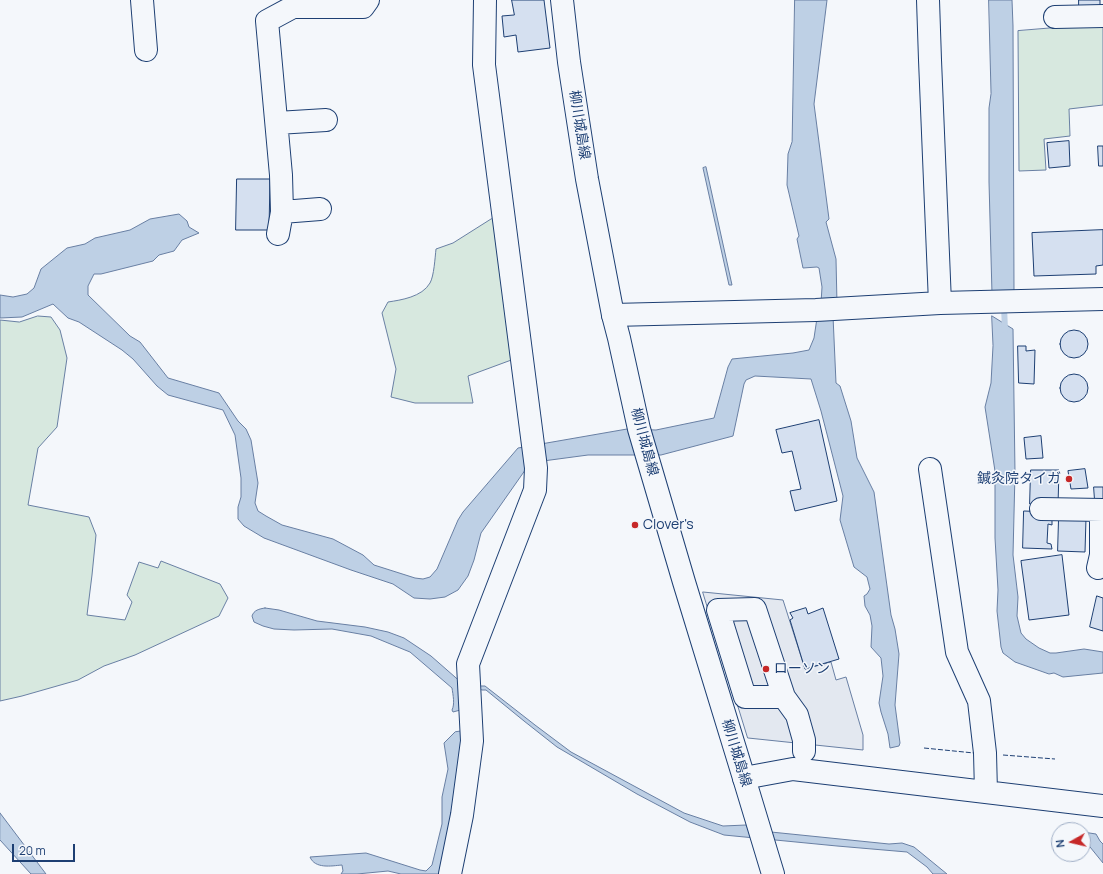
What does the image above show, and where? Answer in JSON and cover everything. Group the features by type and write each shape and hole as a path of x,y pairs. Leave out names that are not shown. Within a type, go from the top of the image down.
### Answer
{"street":[{"path":"142,0 146,50"},
{"path":"278,234 282,212 282,175 267,21 293,7 363,7 368,0"},
{"path":"450,874 462,815 472,741 468,664 535,490 536,468 484,65 485,0"},
{"name":"柳川城島線","path":"562,0 569,62 586,171 613,315 639,429 773,874"},
{"path":"928,0 940,303"},
{"path":"1064,17 1103,16"},
{"path":"277,123 326,120"},
{"path":"282,212 320,209"},
{"path":"613,315 816,310 940,303 1103,299"},
{"path":"930,469 957,652 979,701 985,753 986,792"},
{"path":"1041,509 1070,504 1102,510 1097,552"},
{"path":"695,618 718,610 755,609 784,698 797,715 804,740 804,750"},
{"path":"718,610 745,697"},
{"path":"721,702 745,697 784,698"},
{"path":"744,778 793,769 1103,806"}],"shaded area":[{"path":"1103,24 1103,105 1069,109 1070,136 1044,139 1046,170 1019,171 1018,31"},
{"path":"497,218 514,359 468,376 473,403 415,403 391,397 396,369 382,313 388,302 411,297 422,292 430,283 436,249 453,243 491,219"},
{"path":"38,316 51,317 60,330 67,358 57,427 38,448 28,505 89,517 96,535 87,615 125,620 132,602 127,595 139,562 158,568 161,561 220,584 228,598 219,616 135,655 104,666 78,680 0,701 0,320 19,322"},
{"path":"703,592 783,600 805,669 831,662 836,680 846,677 863,735 863,750 748,738"}],"water":[{"path":"795,0 827,0 814,104 829,219 826,222 836,259 837,304 833,316 836,383 840,386 851,421 857,458 874,492 891,615 899,654 895,705 900,743 899,746 890,748 888,734 881,712 879,703 883,676 881,658 871,647 872,626 870,615 865,606 864,596 870,589 867,577 854,567 840,520 843,496 821,411 811,379 755,376 746,380 733,436 661,455 588,455 528,463 528,466 481,533 468,576 458,590 445,597 430,599 414,598 393,584 264,538 244,526 238,519 238,507 241,497 241,478 235,435 223,410 168,395 157,386 133,359 122,350 79,322 68,318 53,304 22,317 0,318 0,295 13,297 27,294 34,288 41,269 67,248 85,244 95,238 130,230 150,219 179,214 187,221 189,227 199,233 182,240 174,251 159,255 153,261 101,274 94,274 88,286 88,295 130,336 140,342 168,378 219,393 238,421 246,429 251,440 258,483 255,503 258,511 282,525 333,539 363,555 374,565 415,578 423,579 430,577 437,569 458,520 463,512 518,448 627,429 656,430 714,418 728,367 732,359 809,350 814,338 821,303 822,287 819,268 803,268 797,239 799,236 787,185 788,154 792,142"},
{"path":"989,0 1012,0 1013,26 1014,291 992,294 989,182 989,108 991,94"},
{"path":"706,167 732,285 729,285 703,168"},
{"path":"992,316 1013,329 1015,473 1013,555 1018,597 1017,616 1021,633 1026,639 1039,648 1050,653 1084,649 1103,652 1103,673 1063,677 1054,673 1049,674 1015,662 1003,653 1001,647 997,611 998,590 995,538 995,471 985,407 991,383 993,346"},
{"path":"265,608 279,610 317,621 365,627 388,632 404,638 431,656 463,684 464,709 453,712 454,699 452,688 410,652 371,636 332,629 294,630 274,629 263,626 254,622 252,616 255,611"},
{"path":"480,686 485,686 571,752 684,813 723,826 746,825 771,832 889,844 902,843 914,847 947,874 933,874 927,867 907,852 724,835 690,822 637,794 557,747 486,690 479,689"},
{"path":"464,731 442,874 401,874 388,871 341,874 343,871 342,865 324,866 312,861 310,857 366,853 426,871 432,865 442,824 442,797 448,769 444,743 455,732"},
{"path":"0,813 46,874 31,874 0,840"},
{"path":"1091,833 1096,834 1103,844 1103,863 1091,848"}],"building":[{"path":"512,0 544,0 550,48 518,52 516,35 504,37 502,16 514,15"},
{"path":"1079,0 1100,0 1100,11 1079,11"},
{"path":"1069,141 1070,166 1049,168 1047,143"},
{"path":"1098,146 1103,146 1103,166 1099,166"},
{"path":"237,179 270,179 269,230 236,230"},
{"path":"1103,230 1103,265 1096,266 1096,274 1034,276 1032,233"},
{"path":"1074,330 1084,334 1088,344 1084,354 1074,358 1064,354 1060,344 1064,334"},
{"path":"1018,346 1026,346 1026,351 1035,350 1034,384 1019,383"},
{"path":"1074,374 1084,378 1088,388 1084,398 1074,402 1064,398 1060,388 1064,378"},
{"path":"819,420 837,501 795,511 790,491 801,489 792,451 782,453 776,430"},
{"path":"1041,436 1043,458 1026,459 1024,438"},
{"path":"1085,469 1088,488 1071,489 1068,471"},
{"path":"1031,470 1059,470 1058,505 1030,504"},
{"path":"1094,487 1103,487 1103,501 1095,501"},
{"path":"1024,511 1052,512 1052,525 1048,524 1047,543 1051,544 1052,549 1023,548"},
{"path":"1059,517 1086,518 1085,552 1058,551"},
{"path":"1062,555 1069,615 1029,620 1021,561"},
{"path":"1097,596 1103,598 1103,631 1090,627"},
{"path":"806,608 808,614 823,608 839,659 805,669 790,620 793,618 790,613"}],"waterway":[{"path":"1004,306 1005,330"}],"fence":[{"path":"924,748 974,753"},
{"path":"1003,755 1055,759"}],"place":[{"name":"鍼灸院タイガ","path":"1069,479"},
{"name":"Clover's","path":"635,525"},
{"name":"ローソン","path":"766,669"}]}
